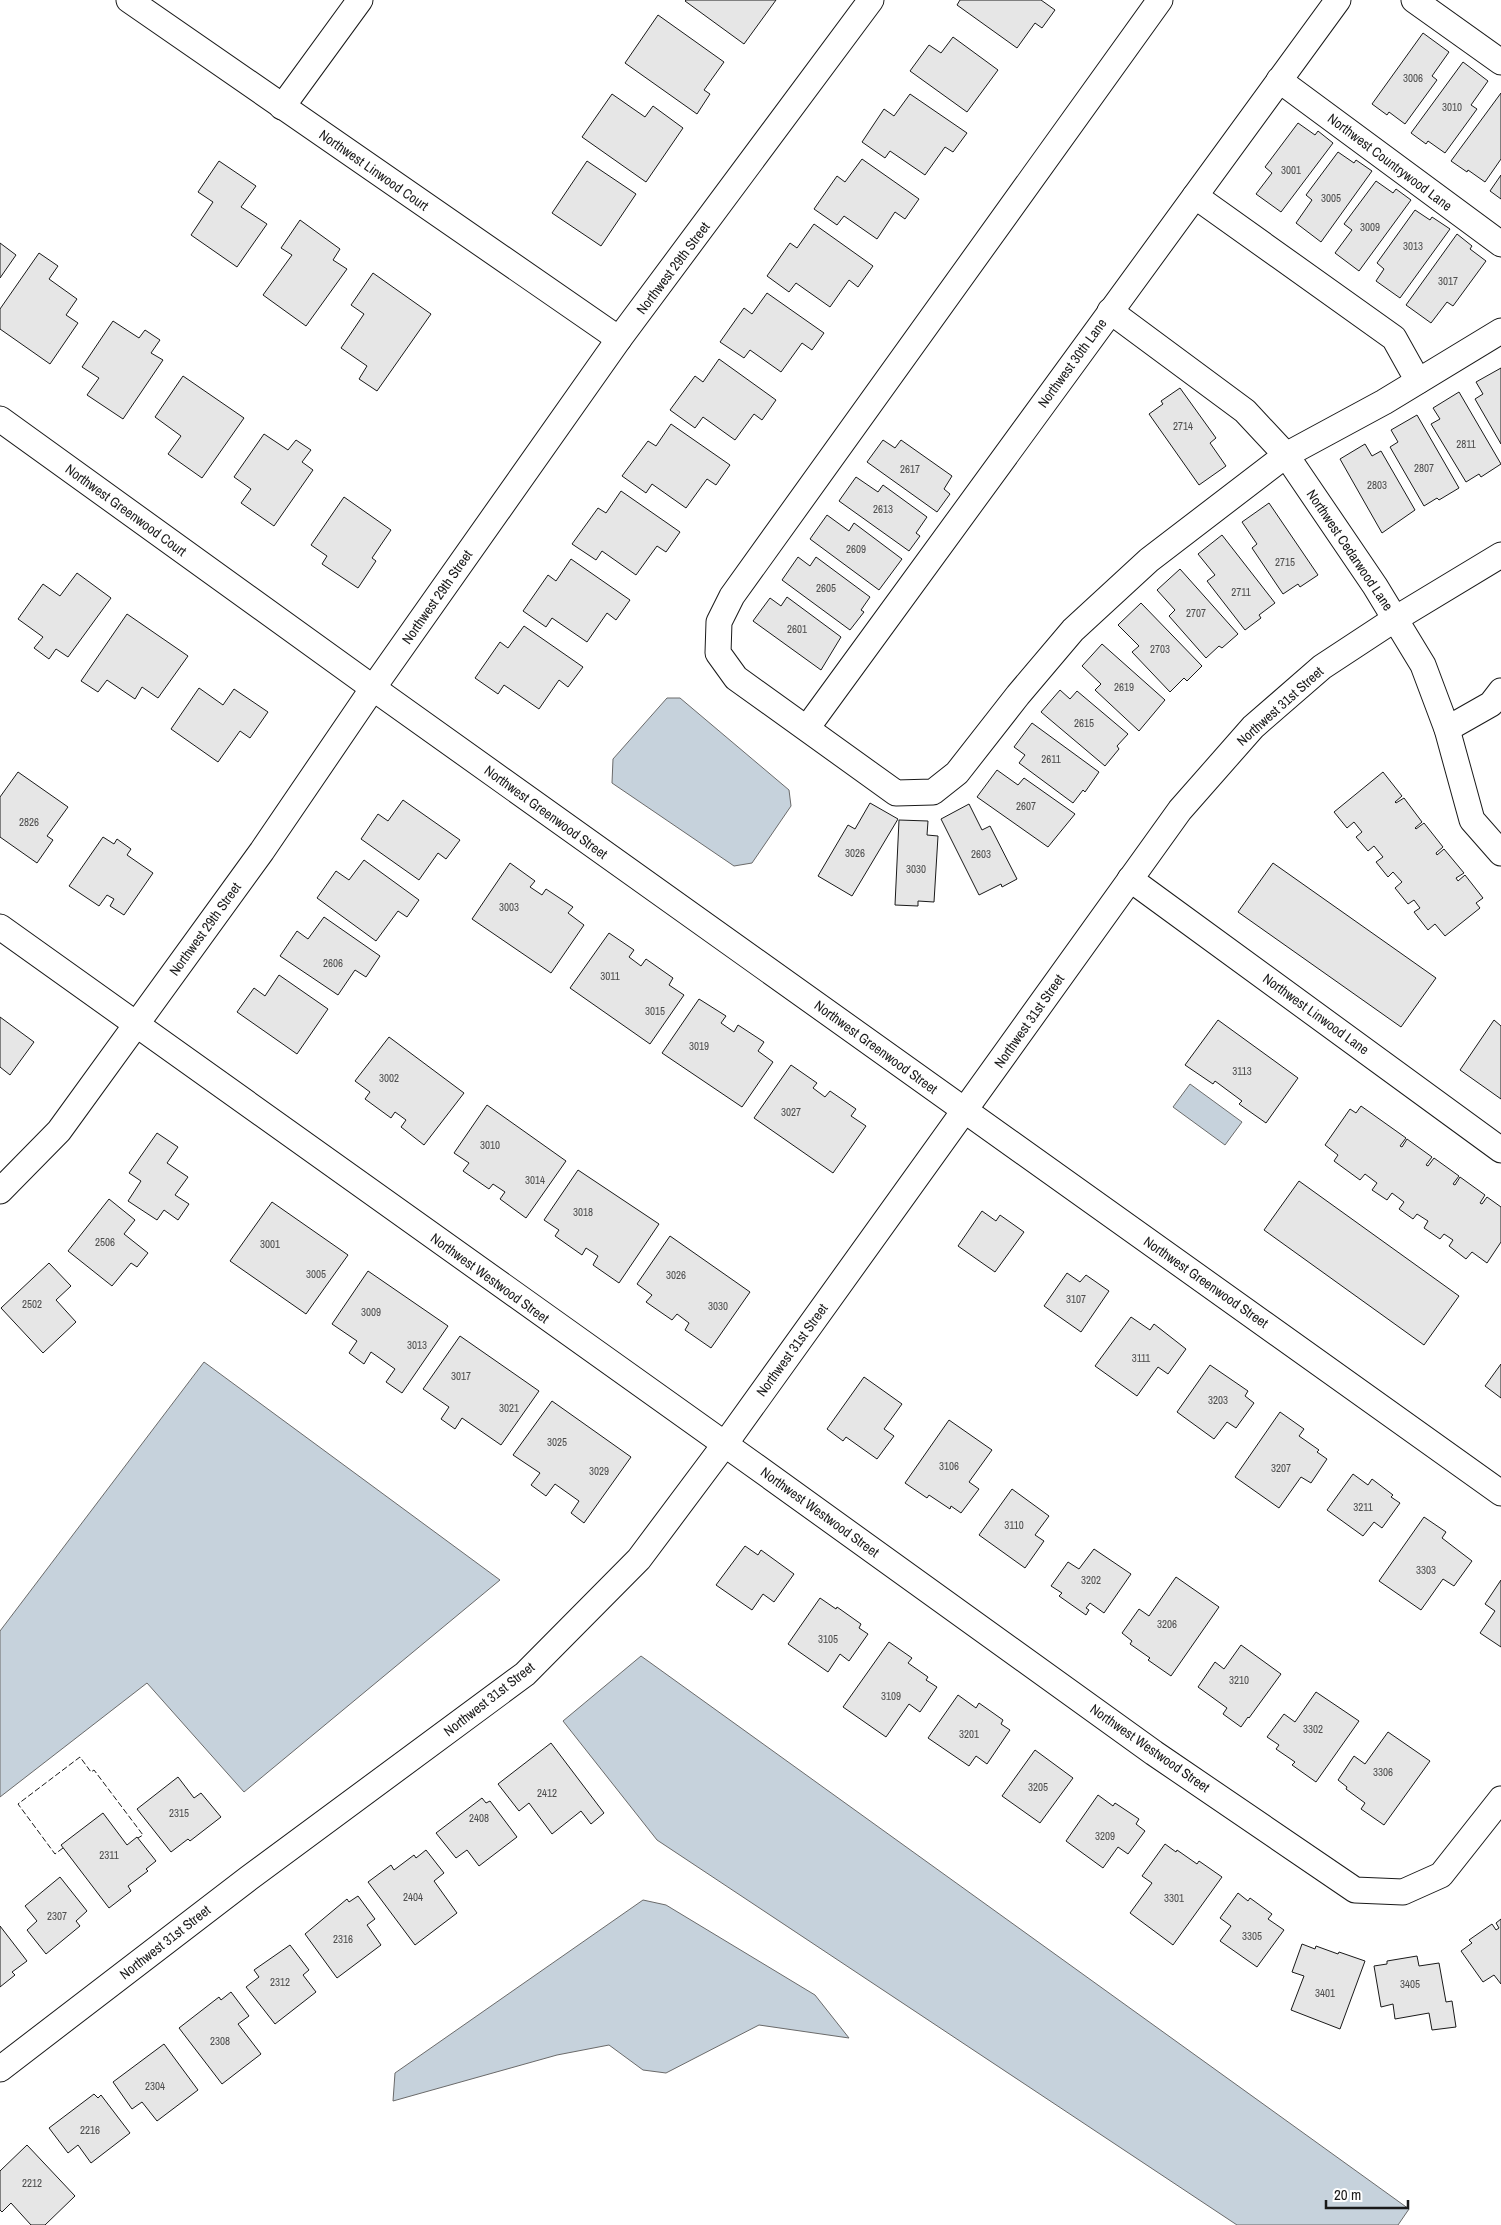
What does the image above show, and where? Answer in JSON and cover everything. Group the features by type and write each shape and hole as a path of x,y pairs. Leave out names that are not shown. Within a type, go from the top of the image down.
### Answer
{"street":[{"name":"Northwest Linwood Court","path":"129,0 619,339"},
{"path":"282,107 360,0"},
{"name":"Northwest 29th Street","path":"0,1191 59,1131 262,851 373,688 619,339 872,0"},
{"path":"1160,0 732,596 718,622 718,653 736,678 896,793 933,792 957,773 1018,695 1073,630 1149,560 1286,455 1418,381 1501,331"},
{"name":"Northwest 30th Lane","path":"807,728 1338,0"},
{"path":"1414,0 1501,62"},
{"name":"Northwest Countrywood Lane","path":"1279,80 1501,244"},
{"path":"1195,196 1394,338 1418,381"},
{"name":"Northwest Cedarwood Lane","path":"1110,311 1245,411 1286,455 1395,618 1423,664 1447,729 1472,820 1501,853"},
{"name":"Northwest Greenwood Court","path":"0,419 252,601"},
{"name":"Northwest 31st Street","path":"0,2069 249,1878 526,1674 639,1559 726,1444 1180,810 1253,727 1322,667 1395,618 1501,555"},
{"name":"Northwest Greenwood Street","path":"252,601 1501,1493"},
{"path":"1447,729 1491,704 1501,691"},
{"name":"Northwest Linwood Lane","path":"1130,879 1501,1150"},
{"name":"Northwest Westwood Street","path":"0,927 726,1444 1154,1753 1356,1890 1403,1892 1441,1875 1479,1830 1501,1799"}],"shaded area":[{"path":"667,698 680,698 789,790 791,806 752,863 734,866 612,783 613,759"},
{"path":"1190,1084 1242,1122 1225,1145 1173,1107"},
{"path":"204,1362 500,1580 244,1792 147,1683 0,1797 0,1631"},
{"path":"641,1656 1409,2209 1398,2225 1237,2225 657,1840 563,1721"},
{"path":"643,1900 666,1905 815,1995 849,2038 759,2025 666,2073 643,2070 609,2045 557,2055 393,2101 395,2073"}],"building":[{"path":"686,0 776,0 744,44"},
{"path":"960,0 1041,0 1055,10 1042,28 1035,23 1017,48 957,5"},
{"path":"658,15 724,62 704,90 710,94 697,114 625,63"},
{"path":"1423,33 1449,52 1432,76 1437,80 1405,124 1389,112 1387,115 1372,104"},
{"path":"953,37 998,70 967,112 910,71 929,45 941,53"},
{"path":"1463,62 1488,81 1471,105 1477,109 1445,153 1428,141 1426,144 1411,133"},
{"path":"1501,93 1501,159 1485,182 1451,161"},
{"path":"612,94 645,117 653,106 683,128 646,182 582,137"},
{"path":"910,94 967,133 953,152 945,147 925,175 890,151 885,158 862,142 884,109 894,116"},
{"path":"1298,123 1315,135 1318,131 1333,143 1281,212 1256,194 1272,173 1265,167"},
{"path":"1338,152 1354,163 1356,160 1372,171 1321,242 1296,223 1312,200 1306,195"},
{"path":"862,159 919,199 905,219 895,212 877,239 844,216 837,225 814,209 837,176 845,182"},
{"path":"219,161 256,186 241,207 267,224 237,267 191,235 213,202 198,192"},
{"path":"587,161 636,194 601,246 552,213"},
{"path":"1501,175 1501,199 1490,191"},
{"path":"1376,181 1393,193 1396,189 1411,200 1359,271 1335,253 1352,230 1344,224"},
{"path":"1415,210 1430,220 1432,217 1450,229 1400,298 1376,281 1384,269 1377,263"},
{"path":"300,220 340,249 333,260 347,269 306,326 263,295 292,255 281,248"},
{"path":"814,224 873,266 858,287 849,280 830,307 796,283 789,292 767,276 790,243 797,248"},
{"path":"1457,234 1472,246 1470,249 1486,261 1453,306 1447,302 1431,323 1406,305"},
{"path":"0,243 16,255 0,278"},
{"path":"39,253 58,266 49,279 77,299 66,315 78,323 50,364 0,329 0,309"},
{"path":"373,273 431,314 377,391 359,379 367,366 341,348 364,314 351,305"},
{"path":"767,293 824,333 812,350 802,343 781,372 750,350 744,358 720,342 744,308 752,314"},
{"path":"113,321 139,338 145,330 160,340 151,353 163,360 123,419 87,395 99,378 82,367"},
{"path":"719,359 776,400 762,420 754,414 735,440 703,417 695,428 670,410 695,376 703,382"},
{"path":"1501,368 1501,444 1475,399 1483,394 1476,382"},
{"path":"183,376 244,418 202,478 168,454 181,436 155,417"},
{"path":"1180,388 1216,438 1210,443 1226,466 1199,485 1149,414 1163,404 1161,401"},
{"path":"1459,392 1501,464 1481,477 1479,474 1466,482 1431,424 1440,419 1433,408"},
{"path":"1417,415 1459,488 1439,500 1437,498 1424,506 1390,447 1398,442 1391,430"},
{"path":"671,424 730,465 716,485 707,479 686,508 652,484 646,493 622,476 648,441 656,446"},
{"path":"264,434 288,450 296,440 311,450 302,462 313,470 274,526 241,503 251,489 234,477"},
{"path":"883,440 895,448 901,440 952,476 944,489 950,494 937,512 867,462"},
{"path":"1365,444 1372,456 1381,451 1415,510 1382,533 1340,459"},
{"path":"856,477 878,492 883,485 927,517 916,533 920,536 909,551 839,501"},
{"path":"621,491 680,532 666,552 657,546 636,575 602,551 596,560 572,544 598,508 606,513"},
{"path":"344,497 391,530 372,558 376,561 358,588 322,564 327,556 311,545"},
{"path":"1269,503 1318,575 1300,587 1298,584 1283,594 1252,548 1257,544 1242,522"},
{"path":"827,515 849,531 854,523 902,559 879,590 810,539"},
{"path":"1222,535 1275,603 1259,615 1261,618 1245,630 1207,581 1215,575 1198,554"},
{"path":"798,557 810,566 816,557 870,597 861,610 864,612 850,630 782,580"},
{"path":"571,559 630,600 616,620 607,613 587,642 552,618 546,627 523,611 548,575 556,581"},
{"path":"1180,569 1238,634 1222,648 1219,646 1206,658 1169,616 1175,610 1157,590"},
{"path":"77,573 111,598 68,657 56,649 49,659 34,648 43,637 18,619 43,584 60,596"},
{"path":"787,597 841,637 821,670 753,621 770,598 781,606"},
{"path":"1141,603 1202,666 1187,681 1184,678 1170,692 1132,652 1139,646 1118,625"},
{"path":"127,614 188,656 158,698 142,687 135,699 107,680 98,692 81,681"},
{"path":"524,626 583,667 568,687 559,680 539,709 504,685 498,694 475,678 500,642 508,648"},
{"path":"1102,644 1165,700 1139,731 1095,690 1101,684 1082,666"},
{"path":"199,688 223,705 234,689 268,712 250,738 240,731 218,762 171,729"},
{"path":"1060,690 1070,699 1077,691 1128,734 1117,746 1119,749 1105,766 1041,712"},
{"path":"1032,723 1099,772 1085,792 1083,790 1073,803 1019,763 1025,755 1014,747"},
{"path":"997,770 1018,785 1024,778 1075,814 1048,847 977,797"},
{"path":"18,772 68,807 47,836 53,840 37,863 0,837 0,797"},
{"path":"1383,772 1402,796 1395,802 1404,798 1422,822 1415,828 1424,823 1443,847 1436,853 1437,855 1444,849 1464,873 1456,878 1458,881 1465,875 1483,898 1476,903 1480,908 1445,936 1435,924 1428,930 1414,912 1420,908 1414,900 1408,904 1395,888 1402,882 1393,872 1388,877 1376,862 1383,857 1374,846 1368,851 1356,837 1362,832 1354,822 1347,828 1334,812"},
{"path":"403,800 460,840 446,859 438,853 419,880 361,839 378,814 388,821"},
{"path":"870,803 898,819 852,896 818,876 848,825 855,829"},
{"path":"969,804 982,830 990,826 1017,879 1002,887 1001,884 979,895 941,819"},
{"path":"899,820 928,821 927,835 938,836 934,902 918,901 918,906 895,905"},
{"path":"103,837 114,844 117,839 131,849 127,855 153,873 124,915 110,906 114,899 107,895 99,906 69,886"},
{"path":"364,860 419,900 407,917 398,911 376,941 317,898 336,871 349,880"},
{"path":"510,863 535,881 530,887 542,895 546,889 573,907 568,913 584,925 551,973 472,919"},
{"path":"1273,863 1436,978 1401,1027 1238,912"},
{"path":"324,917 380,956 366,977 355,970 338,995 280,956 297,931 308,939"},
{"path":"609,933 634,950 629,957 641,966 646,959 673,978 669,985 684,995 650,1044 570,988"},
{"path":"279,975 328,1009 297,1054 237,1012 254,988 265,996"},
{"path":"699,999 726,1016 721,1023 734,1032 738,1025 764,1042 758,1051 773,1062 742,1107 662,1053"},
{"path":"0,1017 34,1042 10,1075 0,1067"},
{"path":"1218,1020 1298,1078 1266,1123 1239,1104 1242,1101 1215,1081 1213,1084 1185,1065"},
{"path":"1494,1020 1501,1026 1501,1099 1460,1070"},
{"path":"389,1037 464,1093 424,1145 401,1127 406,1120 395,1112 391,1118 365,1099 370,1092 355,1081"},
{"path":"791,1065 817,1083 813,1088 825,1097 830,1091 856,1109 851,1116 866,1126 833,1173 754,1118"},
{"path":"487,1105 566,1161 526,1218 500,1199 505,1192 493,1184 489,1189 463,1171 469,1163 454,1153"},
{"path":"1361,1106 1406,1138 1400,1146 1402,1147 1407,1139 1432,1157 1426,1165 1428,1166 1434,1158 1459,1176 1453,1184 1455,1185 1460,1177 1485,1195 1480,1203 1482,1204 1487,1197 1501,1207 1501,1242 1487,1263 1472,1252 1466,1259 1449,1246 1453,1240 1444,1234 1440,1239 1424,1228 1428,1221 1417,1214 1413,1219 1399,1209 1404,1202 1392,1193 1387,1200 1372,1190 1377,1183 1365,1174 1360,1180 1334,1161 1338,1155 1325,1145 1350,1109 1356,1113"},
{"path":"157,1133 178,1147 167,1163 188,1177 175,1195 189,1204 178,1220 164,1210 157,1220 128,1201 141,1181 129,1173"},
{"path":"578,1170 659,1224 619,1283 593,1265 598,1256 586,1248 582,1255 555,1236 559,1230 544,1220"},
{"path":"1299,1181 1459,1296 1424,1345 1264,1230"},
{"path":"109,1199 135,1220 124,1234 148,1253 137,1267 131,1263 112,1286 68,1251"},
{"path":"272,1202 348,1255 306,1314 230,1261"},
{"path":"982,1211 996,1221 1000,1215 1024,1232 995,1272 958,1246"},
{"path":"670,1236 750,1292 711,1348 685,1330 689,1323 677,1314 672,1320 646,1302 652,1295 637,1284"},
{"path":"49,1263 71,1286 56,1300 76,1322 43,1353 1,1308"},
{"path":"368,1271 448,1326 402,1393 386,1382 395,1369 371,1352 364,1364 349,1353 357,1341 332,1324"},
{"path":"1067,1273 1080,1282 1086,1275 1109,1291 1081,1332 1044,1306"},
{"path":"1131,1317 1150,1330 1154,1324 1186,1349 1168,1374 1158,1367 1137,1396 1095,1366"},
{"path":"460,1336 539,1391 501,1445 462,1418 455,1429 441,1419 449,1407 423,1389"},
{"path":"1501,1364 1501,1398 1485,1386"},
{"path":"1210,1365 1248,1391 1245,1396 1254,1403 1236,1428 1227,1422 1214,1439 1177,1412"},
{"path":"864,1377 902,1404 884,1429 894,1436 877,1459 846,1437 843,1441 827,1429"},
{"path":"552,1401 631,1457 584,1523 571,1513 579,1501 555,1484 546,1496 531,1485 540,1473 513,1455"},
{"path":"1280,1412 1304,1429 1299,1436 1319,1450 1317,1452 1327,1459 1311,1483 1301,1477 1279,1508 1235,1477"},
{"path":"949,1420 992,1450 969,1482 979,1489 961,1513 951,1506 950,1509 929,1495 927,1498 905,1483"},
{"path":"1353,1474 1368,1485 1372,1479 1393,1495 1391,1497 1400,1503 1382,1528 1374,1522 1363,1536 1327,1510"},
{"path":"1012,1489 1049,1516 1035,1535 1044,1541 1025,1568 979,1535"},
{"path":"1424,1517 1446,1532 1442,1538 1472,1561 1454,1586 1443,1579 1421,1610 1379,1581"},
{"path":"745,1546 758,1555 761,1550 794,1574 774,1602 763,1594 752,1610 716,1585"},
{"path":"1094,1549 1131,1574 1104,1613 1090,1603 1086,1608 1089,1610 1086,1615 1059,1596 1062,1593 1051,1586 1068,1562 1079,1569"},
{"path":"1176,1577 1219,1607 1171,1676 1148,1660 1150,1658 1130,1644 1132,1641 1122,1633 1139,1609 1149,1616"},
{"path":"1501,1580 1501,1647 1480,1633 1495,1611 1485,1604"},
{"path":"820,1598 836,1609 837,1607 861,1624 859,1628 868,1634 849,1661 840,1654 828,1672 788,1644"},
{"path":"889,1642 912,1658 908,1663 928,1677 926,1680 937,1687 920,1712 909,1704 886,1737 843,1707"},
{"path":"1241,1645 1281,1674 1241,1727 1223,1714 1227,1708 1198,1687 1215,1662 1224,1669"},
{"path":"1316,1692 1359,1721 1316,1782 1292,1765 1295,1762 1276,1749 1279,1745 1267,1737 1284,1714 1295,1722"},
{"path":"958,1695 976,1708 979,1703 1003,1720 1001,1724 1010,1730 987,1764 976,1756 969,1766 928,1738"},
{"path":"1388,1732 1430,1761 1384,1825 1361,1809 1365,1803 1346,1789 1347,1787 1338,1780 1354,1756 1365,1764"},
{"path":"551,1743 604,1813 591,1824 581,1811 552,1834 529,1803 519,1811 498,1784"},
{"path":"1035,1750 1073,1778 1040,1823 1002,1796"},
{"path":"178,1777 194,1798 201,1793 221,1817 190,1841 188,1839 171,1852 137,1809"},
{"path":"1098,1795 1113,1806 1115,1803 1139,1819 1136,1824 1145,1831 1128,1854 1118,1847 1103,1868 1066,1841"},
{"path":"482,1798 486,1803 490,1801 517,1837 479,1866 467,1850 456,1858 436,1833"},
{"path":"103,1813 127,1845 137,1837 156,1861 146,1869 148,1871 128,1886 131,1891 109,1908 61,1845"},
{"path":"1165,1844 1197,1864 1199,1861 1222,1877 1173,1945 1130,1913 1152,1883 1142,1876"},
{"path":"426,1850 444,1873 434,1881 457,1913 415,1945 368,1882 391,1865 394,1870 414,1855 416,1858"},
{"path":"60,1877 87,1911 76,1921 80,1926 46,1954 27,1930 37,1921 25,1906"},
{"path":"1238,1893 1248,1901 1250,1898 1272,1914 1268,1919 1284,1930 1257,1967 1220,1941 1231,1926 1220,1918"},
{"path":"358,1896 375,1919 367,1925 381,1945 337,1978 305,1934 347,1899 349,1902"},
{"path":"1501,1919 1501,1984 1494,1975 1483,1982 1461,1951 1472,1943 1469,1940 1492,1924 1496,1930 1499,1928 1496,1923"},
{"path":"0,1926 27,1961 12,1972 15,1975 0,1987"},
{"path":"1302,1944 1315,1949 1316,1946 1338,1954 1339,1952 1365,1961 1340,2029 1291,2010 1304,1976 1292,1972"},
{"path":"290,1945 309,1970 303,1975 316,1992 275,2024 246,1987 259,1977 254,1970"},
{"path":"1417,1956 1419,1966 1439,1963 1446,2002 1452,2001 1456,2027 1432,2030 1429,2013 1395,2019 1393,2004 1381,2007 1374,1966 1387,1964 1387,1961"},
{"path":"231,1992 249,2016 238,2024 261,2054 222,2084 179,2028 219,1997 221,2000"},
{"path":"164,2044 198,2090 157,2121 142,2102 132,2109 113,2082"},
{"path":"94,2094 98,2098 101,2095 130,2133 91,2163 78,2145 68,2153 49,2128"},
{"path":"27,2145 75,2196 45,2225 31,2225 11,2203 2,2212 0,2210 0,2171"}],"fence":[{"path":"63,1848 55,1854 18,1804 80,1757 91,1772 94,1770 143,1835 138,1838"}]}
